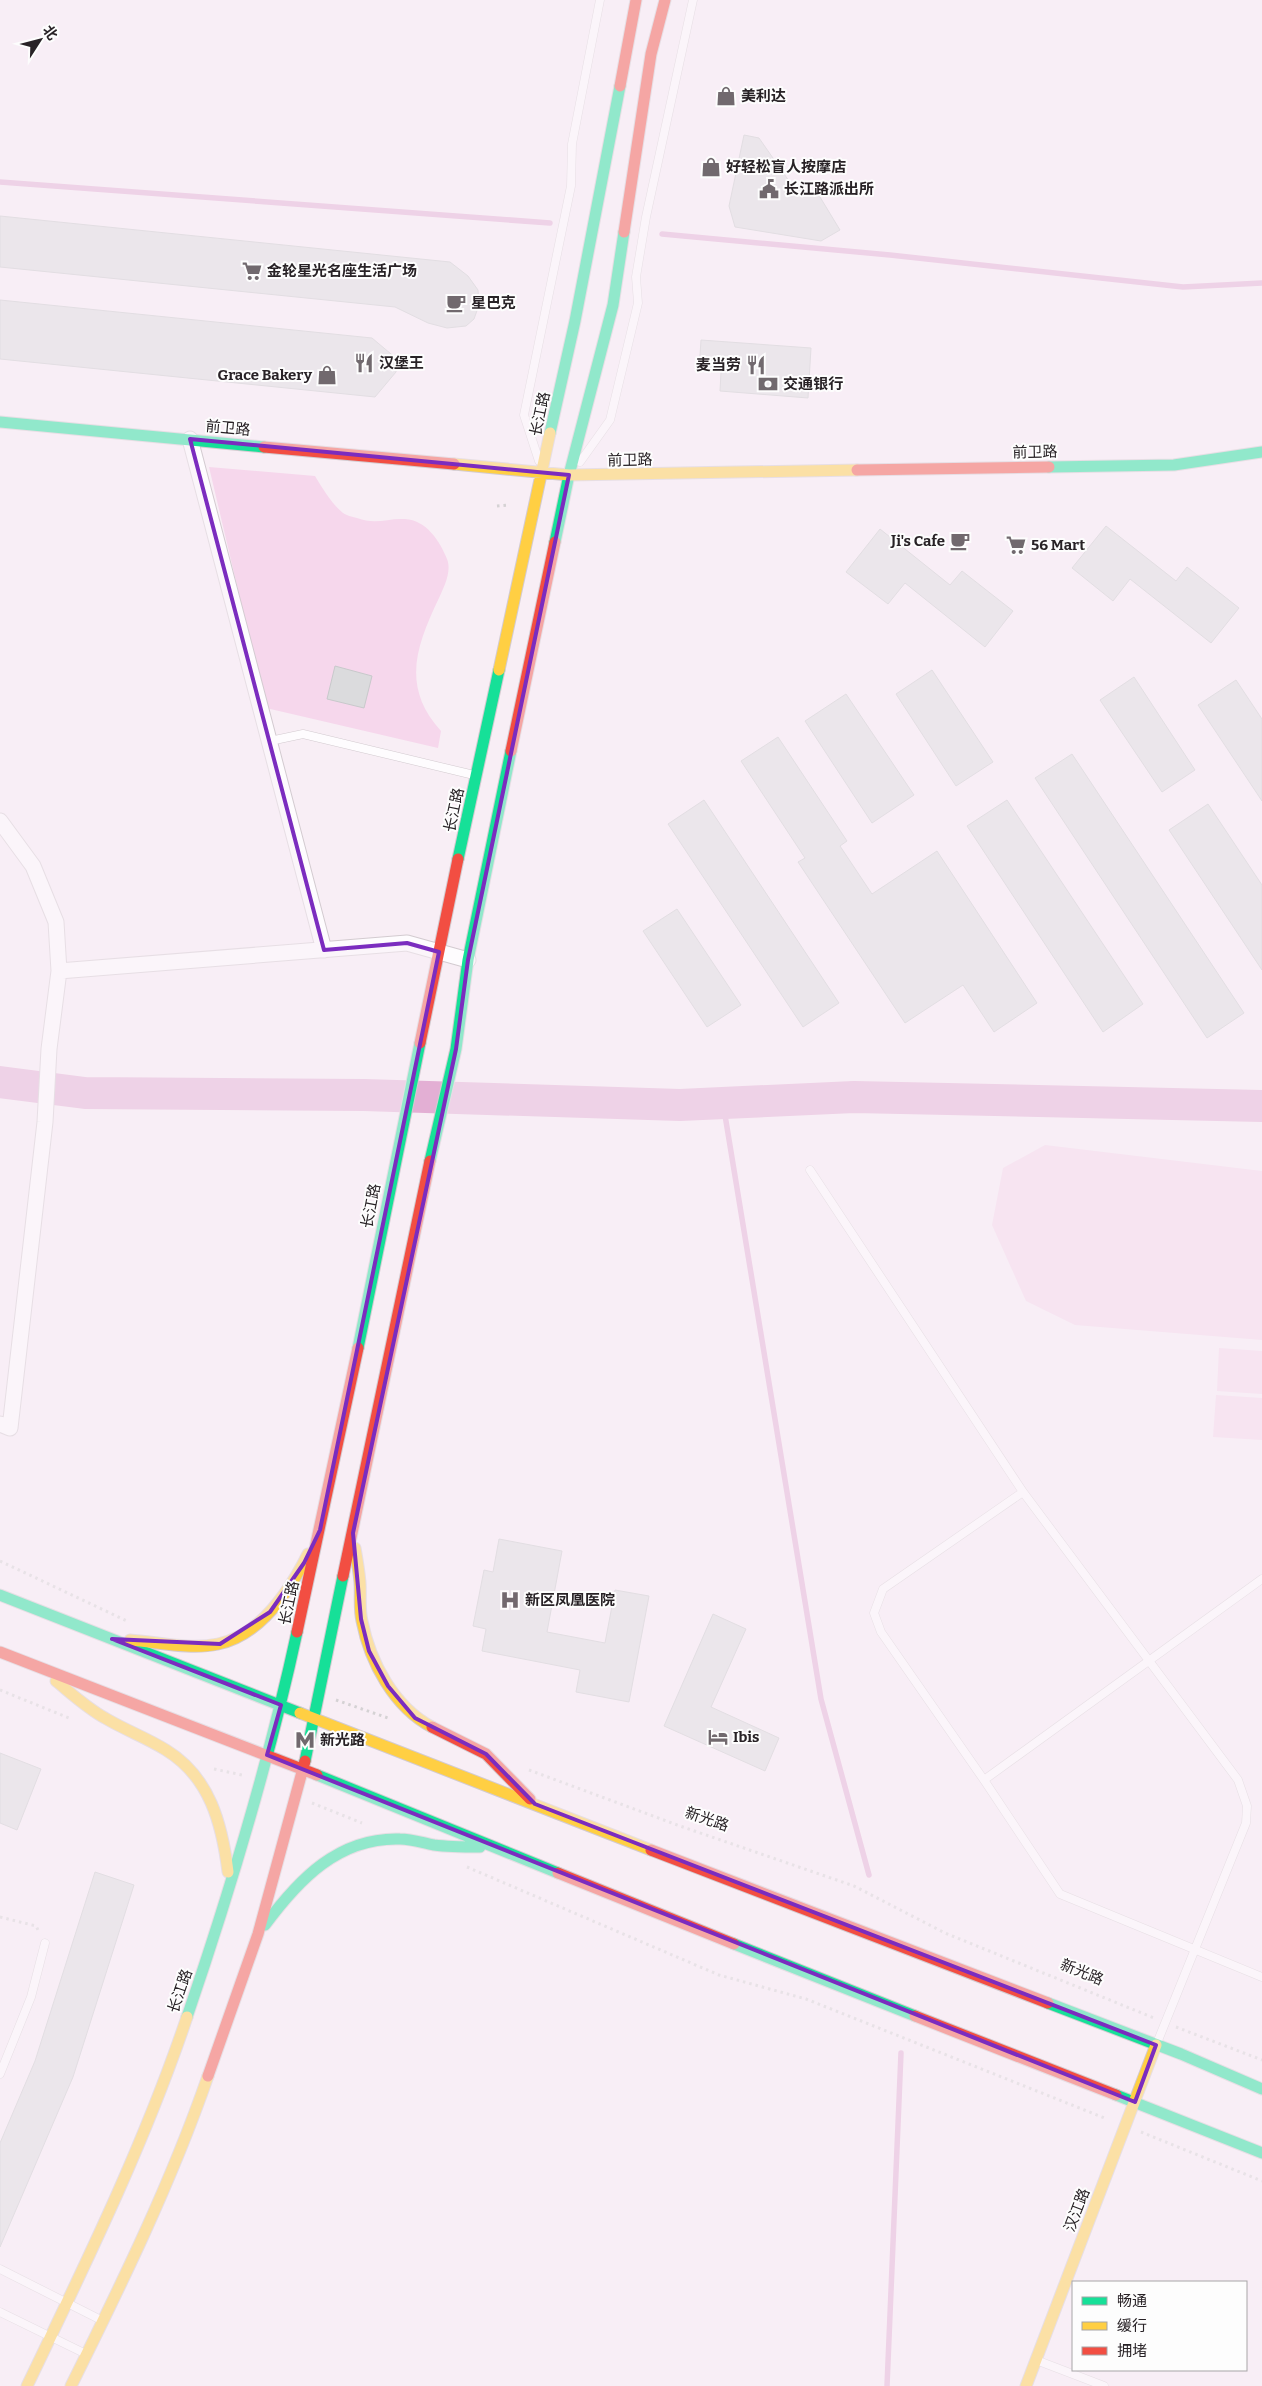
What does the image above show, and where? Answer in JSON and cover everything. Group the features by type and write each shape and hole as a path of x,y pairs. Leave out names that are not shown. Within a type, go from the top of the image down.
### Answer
{"main road":[{"name":"长江路","path":"27,2386 112,2211 166,2079 210,1949 281,1704 320,1530 396,1152 575,321 636,0"},
{"path":"71,2386 134,2257 194,2117 258,1934 303,1769 320,1695 431,1155 456,1049 468,960 570,475 613,305 651,54 664,0"},
{"name":"前卫路","path":"0,422 570,475 1174,465 1262,452"},
{"path":"112,1638 194,1645 220,1644 238,1635 270,1612 304,1563 320,1530"},
{"path":"353,1533 360,1582 361,1618 369,1651 388,1686 415,1718 486,1754 535,1804"},
{"path":"0,1595 1156,2045 1262,2089"},
{"path":"0,1652 303,1769 492,1847 1262,2153"},
{"path":"36,1666 103,1717 184,1763 202,1785 216,1810 224,1834 229,1883"},
{"path":"258,1934 287,1894 310,1870 338,1852 362,1843 400,1839 442,1846 492,1847"},
{"name":"汉江路","path":"1026,2386 1156,2045"}],"street":[{"path":"190,440 324,950"},
{"path":"0,822 33,866 56,922 59,971 49,1049 45,1122 10,1428 0,1424"},
{"path":"59,971 407,943 468,960"}],"lane":[{"path":"542,473 524,415 571,186 572,144 600,0"},
{"path":"570,475 610,420 638,303 636,277 646,217 693,0"},
{"path":"270,741 303,734 476,776"},
{"path":"810,1170 1023,1492 1238,1780 1247,1806 1246,1824 1156,2045"},
{"path":"1023,1492 883,1589 874,1613 880,1632 984,1780 1060,1894 1262,1978"},
{"path":"984,1780 1262,1579"},
{"path":"0,2074 31,1997 45,1943"},
{"path":"0,2269 103,2321"},
{"path":"0,2312 87,2354"},
{"path":"1036,2360 1104,2386"}],"path":[{"path":"497,506 508,505"},
{"path":"0,1561 136,1626"},
{"path":"0,1690 74,1719"},
{"path":"320,1695 393,1720"},
{"name":"新光路","path":"523,1768 680,1826 854,1886 944,1933 1262,2060"},
{"path":"213,1769 260,1779"},
{"path":"295,1795 365,1824"},
{"path":"462,1865 719,1975 806,1999 1262,2181"},
{"path":"0,1917 36,1926 45,1943"}],"highlighted area":[{"path":"190,439 569,475 468,960 456,1049 353,1533 361,1619 369,1651 388,1686 415,1718 486,1754 535,1804 1156,2045 1135,2102 267,1755 281,1705 112,1639 220,1644 270,1612 304,1563 320,1530 439,952 407,943 324,950"}],"shaded area":[{"path":"209,467 315,476 324,491 343,513 370,521 413,520 426,527 436,539 444,552 449,569 445,584 424,633 416,666 421,698 428,715 441,731 438,748 266,708"},
{"path":"1045,1145 1262,1171 1262,1340 1075,1325 1026,1301 992,1225 1003,1168"},
{"path":"1219,1348 1262,1351 1262,1394 1217,1391"},
{"path":"1216,1395 1262,1398 1262,1440 1213,1437"}],"building":[{"name":"长江路派出所","path":"744,135 759,138 789,181 820,197 840,230 821,241 735,227 729,206"},
{"name":"金轮星光名座生活广场","path":"0,216 450,262 468,276 478,290 479,305 474,319 466,326 447,328 428,323 395,307 0,267"},
{"path":"0,300 372,338 397,359 396,372 375,397 0,359"},
{"path":"701,340 811,348 808,398 720,391 721,372 699,370"},
{"path":"1106,526 1176,581 1187,567 1239,608 1211,643 1130,579 1113,601 1072,568"},
{"path":"880,529 950,585 962,571 1013,611 985,647 905,583 888,604 846,572"},
{"path":"335,666 372,676 364,708 327,699"},
{"path":"932,670 993,762 956,786 896,694"},
{"path":"1134,677 1195,770 1162,792 1100,700"},
{"path":"1236,680 1262,719 1262,801 1198,705"},
{"path":"846,694 914,795 872,823 805,721"},
{"path":"778,737 847,841 840,846 872,894 937,851 1037,1003 994,1032 963,985 905,1023 798,862 805,858 741,761"},
{"path":"1072,754 1244,1013 1207,1038 1035,778"},
{"path":"704,800 839,1003 803,1027 668,824"},
{"path":"1007,800 1143,1004 1103,1032 967,826"},
{"path":"1208,804 1262,885 1262,970 1169,830"},
{"path":"677,909 741,1005 707,1027 643,931"},
{"path":"499,1539 562,1551 547,1632 605,1643 615,1590 649,1596 629,1702 576,1692 580,1670 482,1651 486,1629 473,1626 484,1570 493,1572"},
{"path":"713,1614 746,1629 711,1707 779,1738 765,1771 664,1726"},
{"path":"0,1753 41,1769 17,1830 0,1823"},
{"path":"95,1872 134,1885 73,2077 0,2247 0,2143 35,2061"}],"waterway":[{"path":"0,182 550,223"},
{"path":"662,234 890,255 1183,287 1262,283"},
{"path":"0,1082 85,1093 364,1095 680,1105 854,1097 1262,1106"},
{"path":"723,1103 821,1699 869,1875"},
{"path":"887,2386 901,2053"}],"traffic: fast":[{"path":"550,433 575,321 620,86"},
{"path":"555,542 569,475 613,305 624,232"},
{"path":"0,422 264,447"},
{"path":"1049,467 1174,465 1262,452"},
{"path":"458,859 499,670"},
{"path":"430,1161 456,1049 468,960 511,751"},
{"path":"358,1348 420,1043"},
{"path":"305,1761 343,1576"},
{"path":"0,1595 300,1713"},
{"path":"187,2017 248,1826 297,1632"},
{"path":"317,1775 558,1873"},
{"path":"265,1925 292,1892 322,1864 339,1853 358,1845 378,1840 400,1839 440,1846 480,1847"},
{"path":"734,1944 915,2016"},
{"path":"1048,2003 1181,2054 1262,2089"},
{"path":"1116,2095 1262,2153"}],"traffic: slow":[{"path":"499,670 550,433"},
{"path":"454,464 569,475 857,470"},
{"path":"355,1548 360,1582 361,1616 371,1652 386,1682 395,1695 406,1708 432,1727"},
{"path":"130,1640 174,1645 207,1646 233,1639 248,1631 272,1609 283,1596 308,1554"},
{"path":"56,1681 98,1714 166,1750 181,1761 193,1774 203,1788 217,1819 228,1872"},
{"path":"300,1713 651,1850"},
{"path":"27,2386 92,2250 133,2158 187,2017"},
{"path":"1026,2386 1156,2045"},
{"path":"71,2386 127,2272 162,2194 208,2076"}],"traffic: jam":[{"path":"620,86 636,0"},
{"path":"624,232 651,54 665,0"},
{"path":"264,447 454,464"},
{"path":"857,470 1049,467"},
{"path":"511,751 555,542"},
{"path":"420,1043 458,859"},
{"path":"343,1576 430,1161"},
{"path":"297,1632 358,1348"},
{"path":"0,1652 317,1775"},
{"path":"432,1727 486,1754 530,1799"},
{"path":"208,2076 258,1934 305,1761"},
{"path":"651,1850 1048,2003"},
{"path":"558,1873 734,1944"},
{"path":"915,2016 1116,2095"}],"place":[{"name":"美利达","path":"726,96"},
{"name":"好轻松盲人按摩店","path":"711,167"},
{"name":"长江路派出所","path":"769,189"},
{"name":"金轮星光名座生活广场","path":"252,271"},
{"name":"星巴克","path":"456,303"},
{"name":"汉堡王","path":"364,363"},
{"name":"麦当劳","path":"756,365"},
{"name":"Grace Bakery","path":"327,375"},
{"name":"交通银行","path":"768,384"},
{"name":"Ji's Cafe","path":"960,541"},
{"name":"56 Mart","path":"1016,545"},
{"name":"新区凤凰医院","path":"510,1600"},
{"name":"Ibis","path":"718,1737"},
{"name":"新光路","path":"305,1740"}]}
